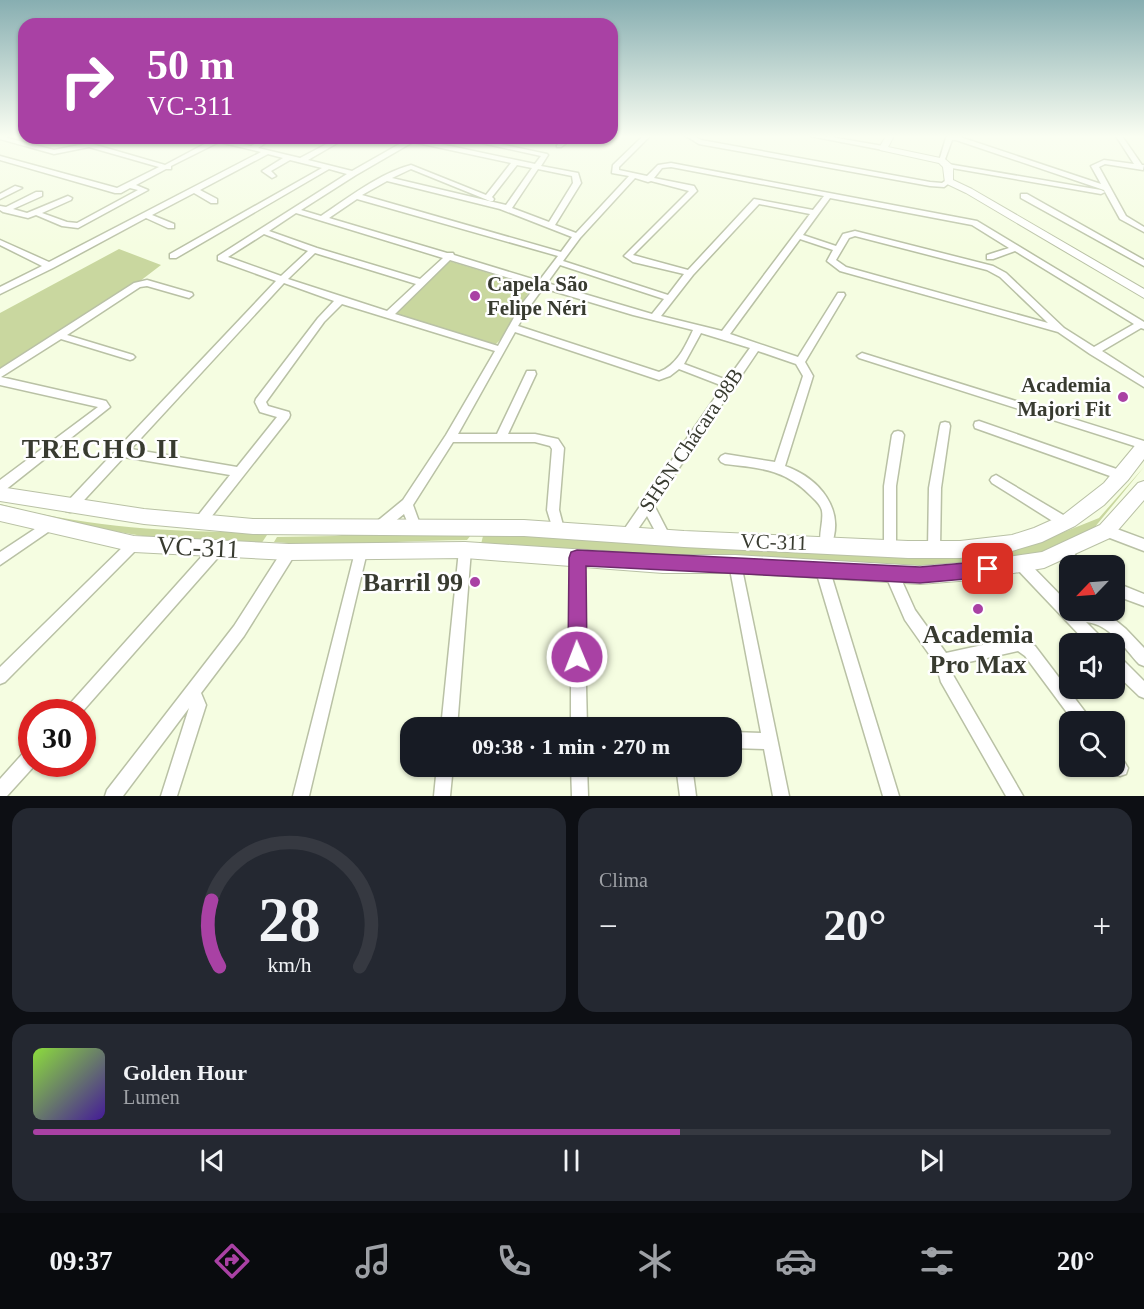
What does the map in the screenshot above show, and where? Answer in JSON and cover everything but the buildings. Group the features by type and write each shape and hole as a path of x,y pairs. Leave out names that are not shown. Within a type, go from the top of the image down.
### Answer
{"main road":[{"name":"VC-311","path":"0,494 70,507 200,522 289,528 536,528 665,538 934,549 994,546 1054,522 1111,490 1124,476 1143,447"},
{"name":"VC-311","path":"0,513 47,526 134,544 281,551 465,550 663,564 735,564 823,571 930,575 1022,565 1044,560 1106,531 1144,488"},
{"path":"465,550 477,541 479,534 469,527"},
{"path":"281,551 269,544 272,536 280,530 289,528"},
{"path":"784,568 772,565 763,554 765,550 792,543"}],"street":[{"path":"51,173 112,191 122,190 158,173"},
{"path":"0,291 226,173"},
{"path":"269,173 272,176"},
{"path":"173,256 317,173"},
{"path":"322,219 356,196 398,173"},
{"path":"426,173 488,198 505,208"},
{"path":"488,198 507,173"},
{"path":"505,208 531,173"},
{"path":"551,225 578,179 567,173"},
{"path":"620,173 691,188 691,193 629,253 630,258 636,260 690,273"},
{"path":"648,180 654,173"},
{"path":"712,173 974,223 1142,325 1093,352"},
{"path":"870,173 930,184 944,185 948,182"},
{"path":"947,173 948,182"},
{"path":"1002,173 1108,190"},
{"path":"1059,173 1108,190"},
{"path":"1099,173 1124,217 1144,230"},
{"path":"353,174 221,258 340,300 501,350"},
{"path":"373,527 407,504 450,438 522,310 577,236 634,175"},
{"path":"386,179 505,208 577,236"},
{"path":"948,182 969,191 1144,294"},
{"path":"3,209 78,226 144,190 132,186"},
{"path":"0,197 18,188"},
{"path":"194,190 214,201"},
{"path":"3,209 39,194"},
{"path":"356,196 562,258 669,298"},
{"path":"724,335 816,213 826,196"},
{"path":"1024,196 1144,263"},
{"path":"33,214 68,198"},
{"path":"654,318 690,273 757,201 816,213"},
{"path":"297,211 654,318 724,335 800,362 808,376 779,467"},
{"path":"145,215 171,225"},
{"path":"263,231 314,250 423,283"},
{"path":"1061,330 843,269 831,261 846,236 860,234 996,271 1061,330 1144,383"},
{"path":"798,236 837,249"},
{"path":"0,242 50,266"},
{"path":"990,257 1016,248"},
{"path":"70,507 299,261 314,250"},
{"path":"389,315 450,255"},
{"path":"0,374 131,288 147,283 189,296"},
{"path":"800,362 841,295"},
{"path":"200,522 285,415 261,406 262,398 321,320 340,300"},
{"path":"513,328 650,375 663,376 678,365 699,328"},
{"path":"61,336 130,357"},
{"name":"SHSN Chácara 98B","path":"627,535 756,346"},
{"path":"862,356 1126,439 1143,447"},
{"path":"678,365 728,384"},
{"path":"501,437 531,374"},
{"path":"0,381 102,404 105,407 0,487"},
{"path":"979,425 1124,476"},
{"path":"934,549 935,488 945,426"},
{"path":"890,549 890,486 898,435"},
{"path":"450,438 535,438 554,442 558,448 553,510 558,529"},
{"path":"122,452 238,472"},
{"path":"725,459 779,467 795,473 825,503 828,511 826,544"},
{"path":"1097,468 1111,490"},
{"path":"996,480 1054,522"},
{"path":"407,504 415,527"},
{"path":"647,504 665,538"},
{"path":"536,528 553,510"},
{"path":"0,560 47,526"},
{"path":"1106,531 1144,545"},
{"path":"0,677 134,544"},
{"path":"84,699 218,549"},
{"path":"450,717 465,550"},
{"path":"113,796 239,631 281,551"},
{"path":"1064,551 1067,555"},
{"path":"302,796 361,552"},
{"path":"577,558 579,717"},
{"path":"735,564 781,796"},
{"path":"1022,565 1059,603"},
{"path":"823,571 891,796"},
{"path":"892,574 910,615 942,661 946,677 1016,796"},
{"path":"1125,592 1144,600"},
{"path":"1077,621 1088,633"},
{"path":"1106,621 1144,659"},
{"path":"942,661 1019,644 1030,651 1076,711"},
{"path":"1125,672 1144,691"},
{"path":"169,796 198,705 193,693"},
{"path":"742,740 769,741"},
{"path":"0,791 18,771"},
{"path":"442,796 444,777"},
{"path":"579,777 580,796"},
{"path":"685,777 688,796"}],"green space":[{"path":"119,249 161,265 131,288 0,373 0,313"},
{"path":"449,261 532,286 503,337 493,347 398,317 396,314"},
{"path":"1144,467 1090,533 1028,559 914,569 481,544 484,532 632,539 1039,542 1099,518"},
{"path":"0,504 100,524 168,530 269,532 261,544 178,542 84,526 0,507"},
{"path":"356,533 471,535 467,540 346,544 274,542 277,537 335,536"}],"place":[{"name":"Capela São Felipe Néri","path":"475,296"},
{"name":"Academia Majori Fit","path":"1123,397"},
{"name":"Barril 99","path":"475,582"},
{"name":"Academia Pro Max","path":"978,609"}],"district":[{"name":"TRECHO II","path":"101,449"}],"route":[{"path":"577,657 577,558 663,564 735,564 920,575 988,569"}]}
